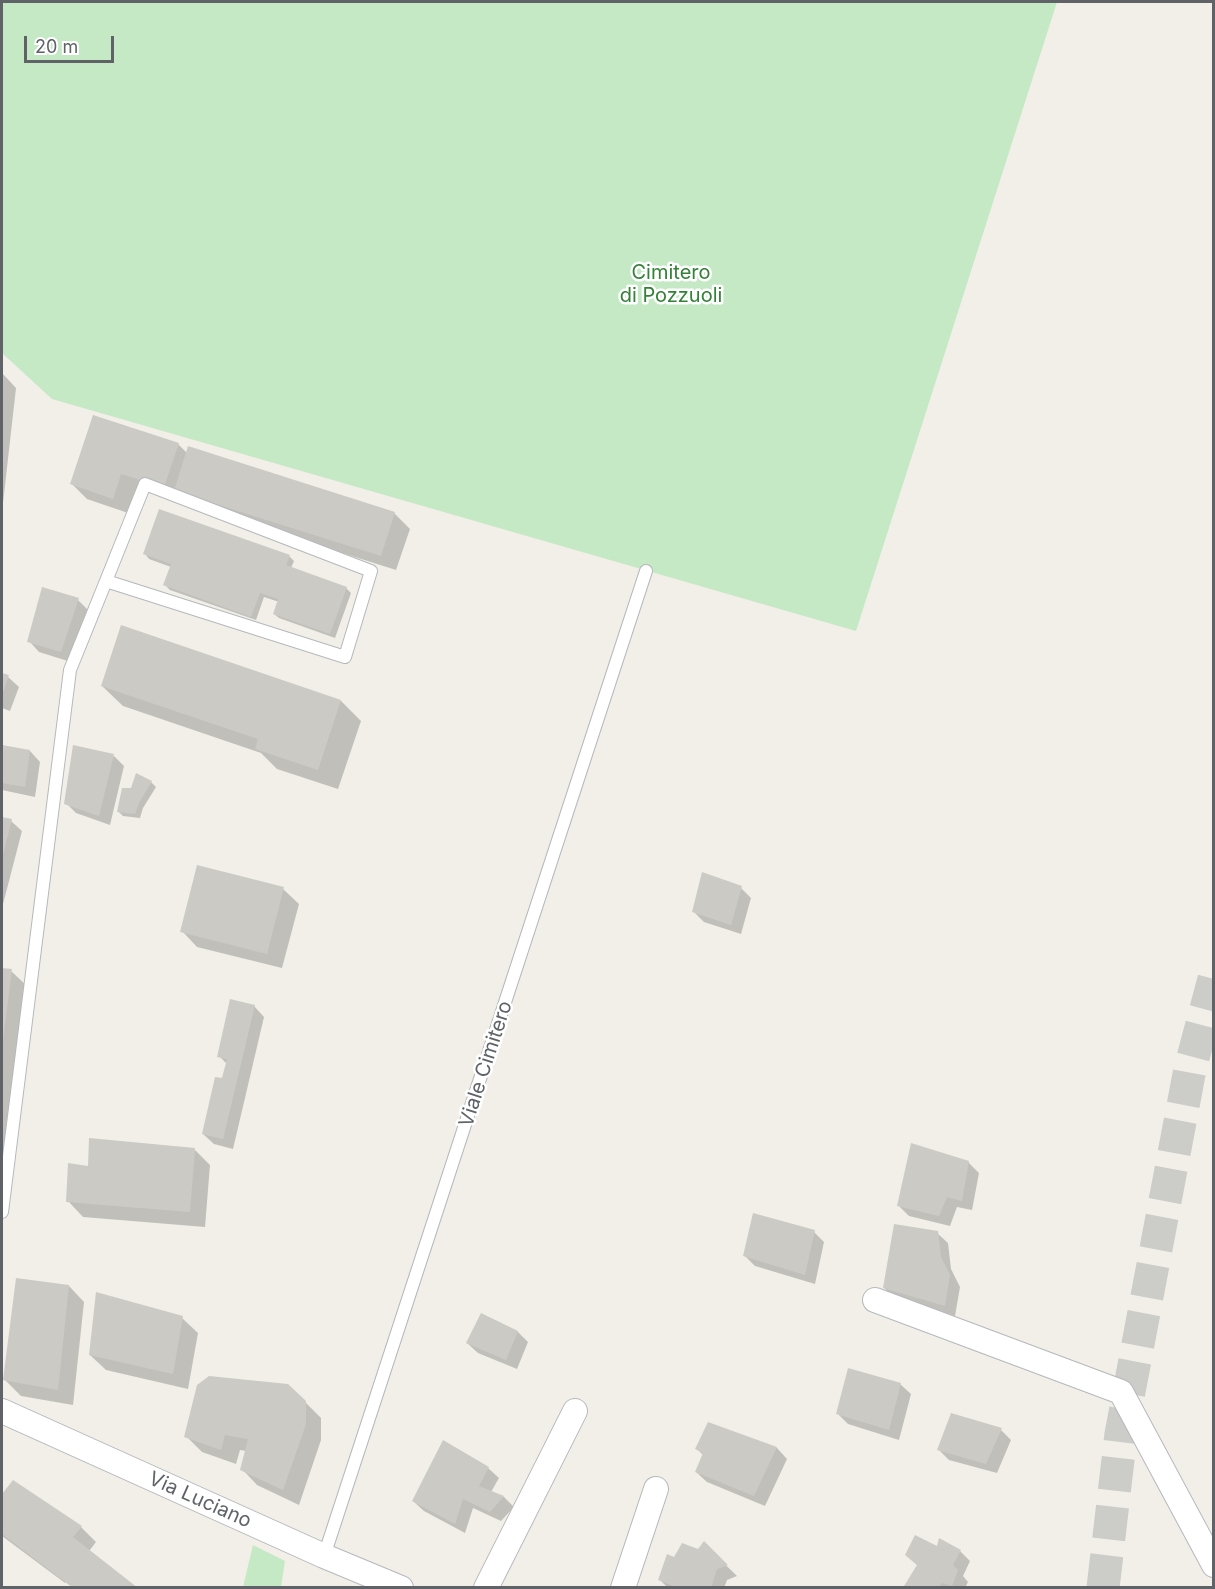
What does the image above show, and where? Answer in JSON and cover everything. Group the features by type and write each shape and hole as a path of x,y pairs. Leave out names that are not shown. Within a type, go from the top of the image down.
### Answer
{"street":[{"path":"875,1300 1121,1392 1214,1565"},
{"name":"Via Luciano","path":"2,1411 324,1556 400,1587"},
{"path":"486,1587 575,1411"},
{"path":"623,1587 656,1489"}],"lane":[{"path":"2,1212 70,670 145,484 371,571 345,657 106,581"},
{"name":"Viale Cimitero","path":"324,1556 646,571"}],"green space":[{"name":"Cimitero di Pozzuoli","path":"2,2 1057,2 856,631 52,399 2,353"},
{"path":"253,1545 285,1561 281,1587 243,1587"}],"building":[{"path":"93,415 179,443 164,487 121,474 113,499 70,484"},
{"path":"188,446 395,512 381,556 174,491"},
{"path":"159,509 290,555 286,565 347,587 330,634 273,614 278,599 260,593 251,617 163,585 171,564 143,554"},
{"path":"42,587 79,598 61,652 27,642"},
{"path":"121,625 341,700 318,770 255,749 258,739 101,686"},
{"path":"2,673 9,675 2,695"},
{"path":"2,745 30,750 25,787 2,783"},
{"path":"73,745 114,754 99,816 64,804"},
{"path":"136,773 152,781 135,814 117,812 122,788 131,788"},
{"path":"2,817 12,819 2,858"},
{"path":"197,865 284,887 267,954 180,932"},
{"path":"702,872 742,886 731,925 692,912"},
{"path":"2,968 12,969 3,1040 2,1040"},
{"path":"230,999 255,1005 223,1139 202,1134 215,1077 222,1078 227,1059 217,1057"},
{"path":"89,1138 195,1148 190,1212 66,1202 68,1163 88,1166"},
{"path":"911,1143 969,1161 962,1201 947,1197 939,1216 897,1206"},
{"path":"753,1213 815,1230 805,1275 743,1256"},
{"path":"894,1224 938,1231 941,1257 950,1275 945,1306 883,1288"},
{"path":"16,1278 69,1285 58,1390 3,1380"},
{"path":"96,1292 183,1316 173,1374 89,1355"},
{"path":"481,1313 518,1331 506,1360 466,1343"},
{"path":"848,1368 901,1383 889,1430 836,1414"},
{"path":"209,1376 288,1384 306,1401 306,1424 283,1490 240,1470 248,1439 225,1435 221,1450 184,1437 197,1385"},
{"path":"951,1413 1002,1428 986,1464 937,1450"},
{"path":"708,1422 777,1447 754,1496 695,1472 703,1453 695,1449"},
{"path":"443,1440 489,1467 479,1486 504,1496 490,1512 463,1499 455,1524 412,1501"},
{"path":"13,1480 82,1526 73,1537 138,1588 73,1588 2,1534 2,1494"},
{"path":"915,1535 937,1546 939,1538 961,1550 953,1565 958,1570 952,1586 942,1583 938,1588 904,1586 917,1565 905,1555"},
{"path":"704,1541 728,1565 717,1569 711,1588 678,1588 658,1580 667,1554 674,1557 682,1543 698,1549"}],"tunnel":[{"path":"1103,1588 1121,1434 1190,1069 1214,979"}]}
